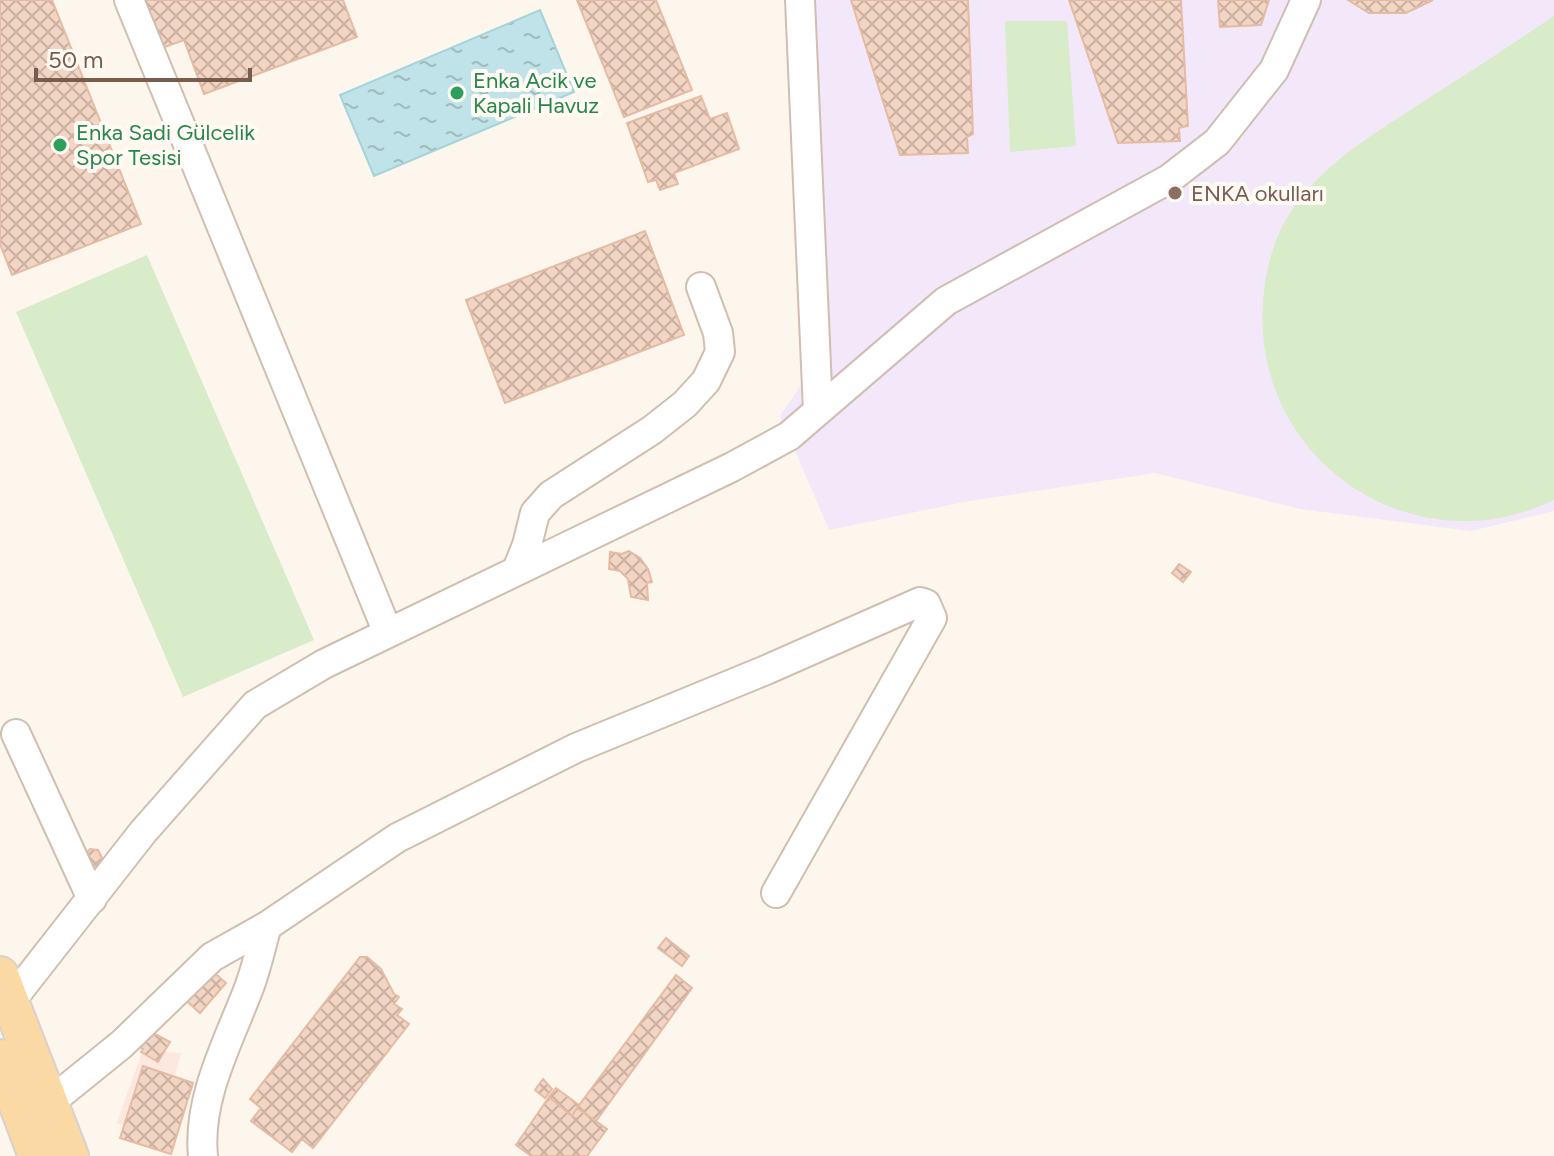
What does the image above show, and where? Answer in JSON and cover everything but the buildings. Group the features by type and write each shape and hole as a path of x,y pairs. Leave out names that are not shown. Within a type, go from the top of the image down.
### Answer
{"main road":[{"path":"5,988 70,1156"},
{"path":"2,1065 37,1156"}],"street":[{"path":"129,0 388,633"},
{"path":"800,0 818,411"},
{"path":"5,988 92,899 143,832 255,705 324,664 732,467 789,436 946,301 1169,179 1217,142 1274,70 1306,0"},
{"path":"517,570 535,513 551,495 652,430 685,404 706,381 720,352 718,333 701,287"},
{"path":"49,1103 122,1044 212,957 267,926 397,838 576,748 766,670 920,602 926,604 932,618 776,893"},
{"path":"16,734 92,899"},
{"path":"203,1156 201,1136 214,1076 252,981 267,926"}],"shaded area":[{"name":"ENKA okulları","path":"790,0 1554,0 1554,511 1471,531 1300,509 1155,473 964,502 829,530 780,416 801,385"},
{"path":"143,1050 181,1053 162,1126 116,1124"}],"green space":[{"path":"1554,16 1554,500 1500,518 1447,520 1396,509 1350,486 1312,452 1283,408 1266,358 1263,301 1272,253 1283,225 1296,204 1311,185 1347,153"},
{"path":"1005,21 1067,21 1076,146 1010,152"},
{"path":"147,255 314,640 183,697 16,312"}],"water":[{"name":"Enka Acik ve Kapali Havuz","path":"540,10 574,92 374,176 340,95"}],"place":[{"name":"Enka Acik ve Kapali Havuz","path":"457,93"},
{"name":"Enka Sadi Gülcelik Spor Tesisi","path":"60,145"},
{"name":"ENKA okulları","path":"1175,193"}]}
